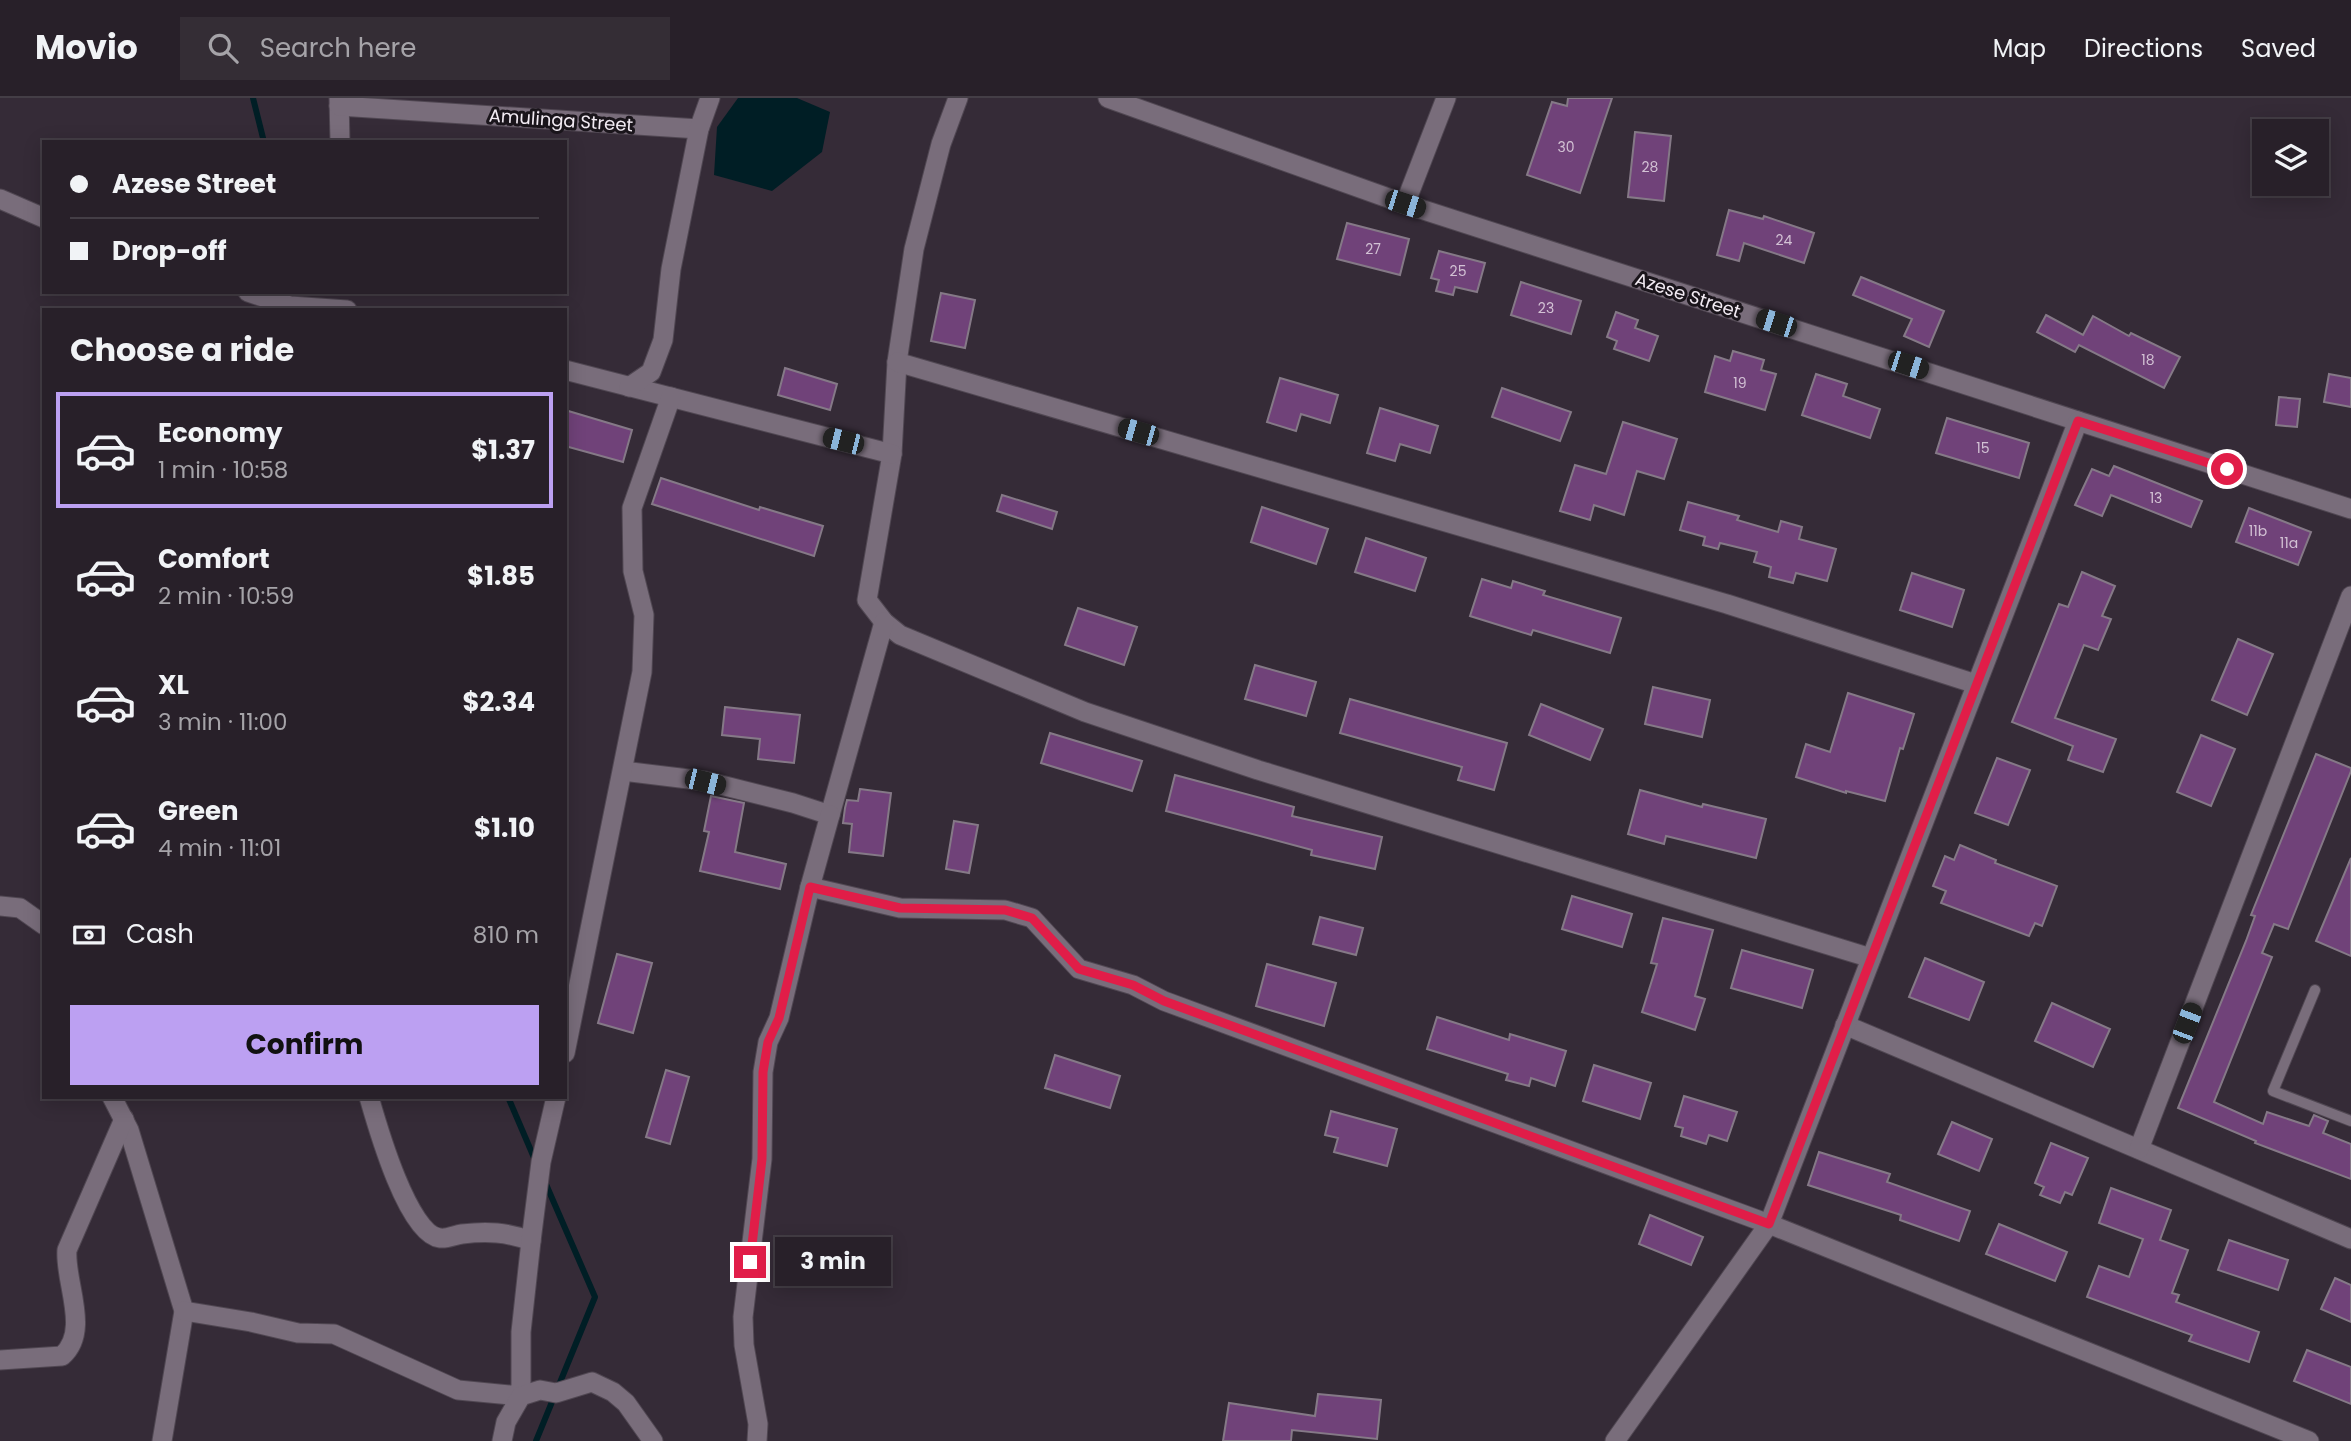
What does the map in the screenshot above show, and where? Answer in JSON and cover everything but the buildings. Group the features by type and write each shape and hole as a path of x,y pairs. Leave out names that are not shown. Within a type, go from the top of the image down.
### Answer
{"street":[{"path":"629,387 651,372 663,340 671,269 699,129 710,98"},
{"path":"958,98 941,144 914,249 897,362 892,454 867,600 884,622 900,635 1098,716 1258,770 1871,958"},
{"name":"Azese Street","path":"1108,98 1405,204 2351,509"},
{"path":"1405,204 1446,98"},
{"path":"339,102 340,140"},
{"name":"Amulinga Street","path":"339,102 699,129"},
{"path":"0,199 42,217"},
{"path":"253,294 288,308 344,303"},
{"path":"897,362 1727,604 1976,684"},
{"path":"567,371 892,454"},
{"path":"567,1043 642,672 644,615 633,571 632,508 671,397"},
{"path":"1615,1441 1769,1224 2078,421"},
{"path":"2139,1149 2351,596"},
{"path":"757,1441 758,1424 744,1345 743,1317 762,1159 763,1072 768,1042 779,1018 810,887 884,622"},
{"path":"623,772 705,782 793,803 830,815"},
{"path":"810,887 900,908 1005,910 1032,918 1079,969 1133,985 1164,1001 1769,1224 2260,1432 2309,1441"},
{"path":"0,906 20,908 42,924"},
{"path":"1845,1025 2351,1239"},
{"path":"113,1099 129,1130 184,1311 162,1441"},
{"path":"370,1099 384,1150 405,1197 425,1231 440,1238 490,1231 531,1241"},
{"path":"502,1441 506,1422 521,1396 521,1332 531,1241 541,1162 556,1099"},
{"path":"0,1360 62,1356 71,1345 75,1323 74,1298 66,1265 68,1250 124,1119"},
{"path":"184,1311 298,1333 334,1334 458,1390 521,1396 540,1390 556,1393 592,1382 614,1392 626,1403 653,1441"}],"lane":[{"path":"2315,990 2273,1090 2351,1121"}],"water":[{"path":"738,98 797,98 830,112 822,152 772,191 714,175 717,127"}],"waterway":[{"path":"253,98 264,140"},
{"path":"509,1099 535,1160"},
{"path":"536,1441 595,1297 545,1182"}],"route":[{"path":"750,1262 762,1159 763,1072 768,1042 779,1018 810,887 900,908 1005,910 1032,918 1079,969 1133,985 1164,1001 1769,1224 2078,421 2227,469"}]}
